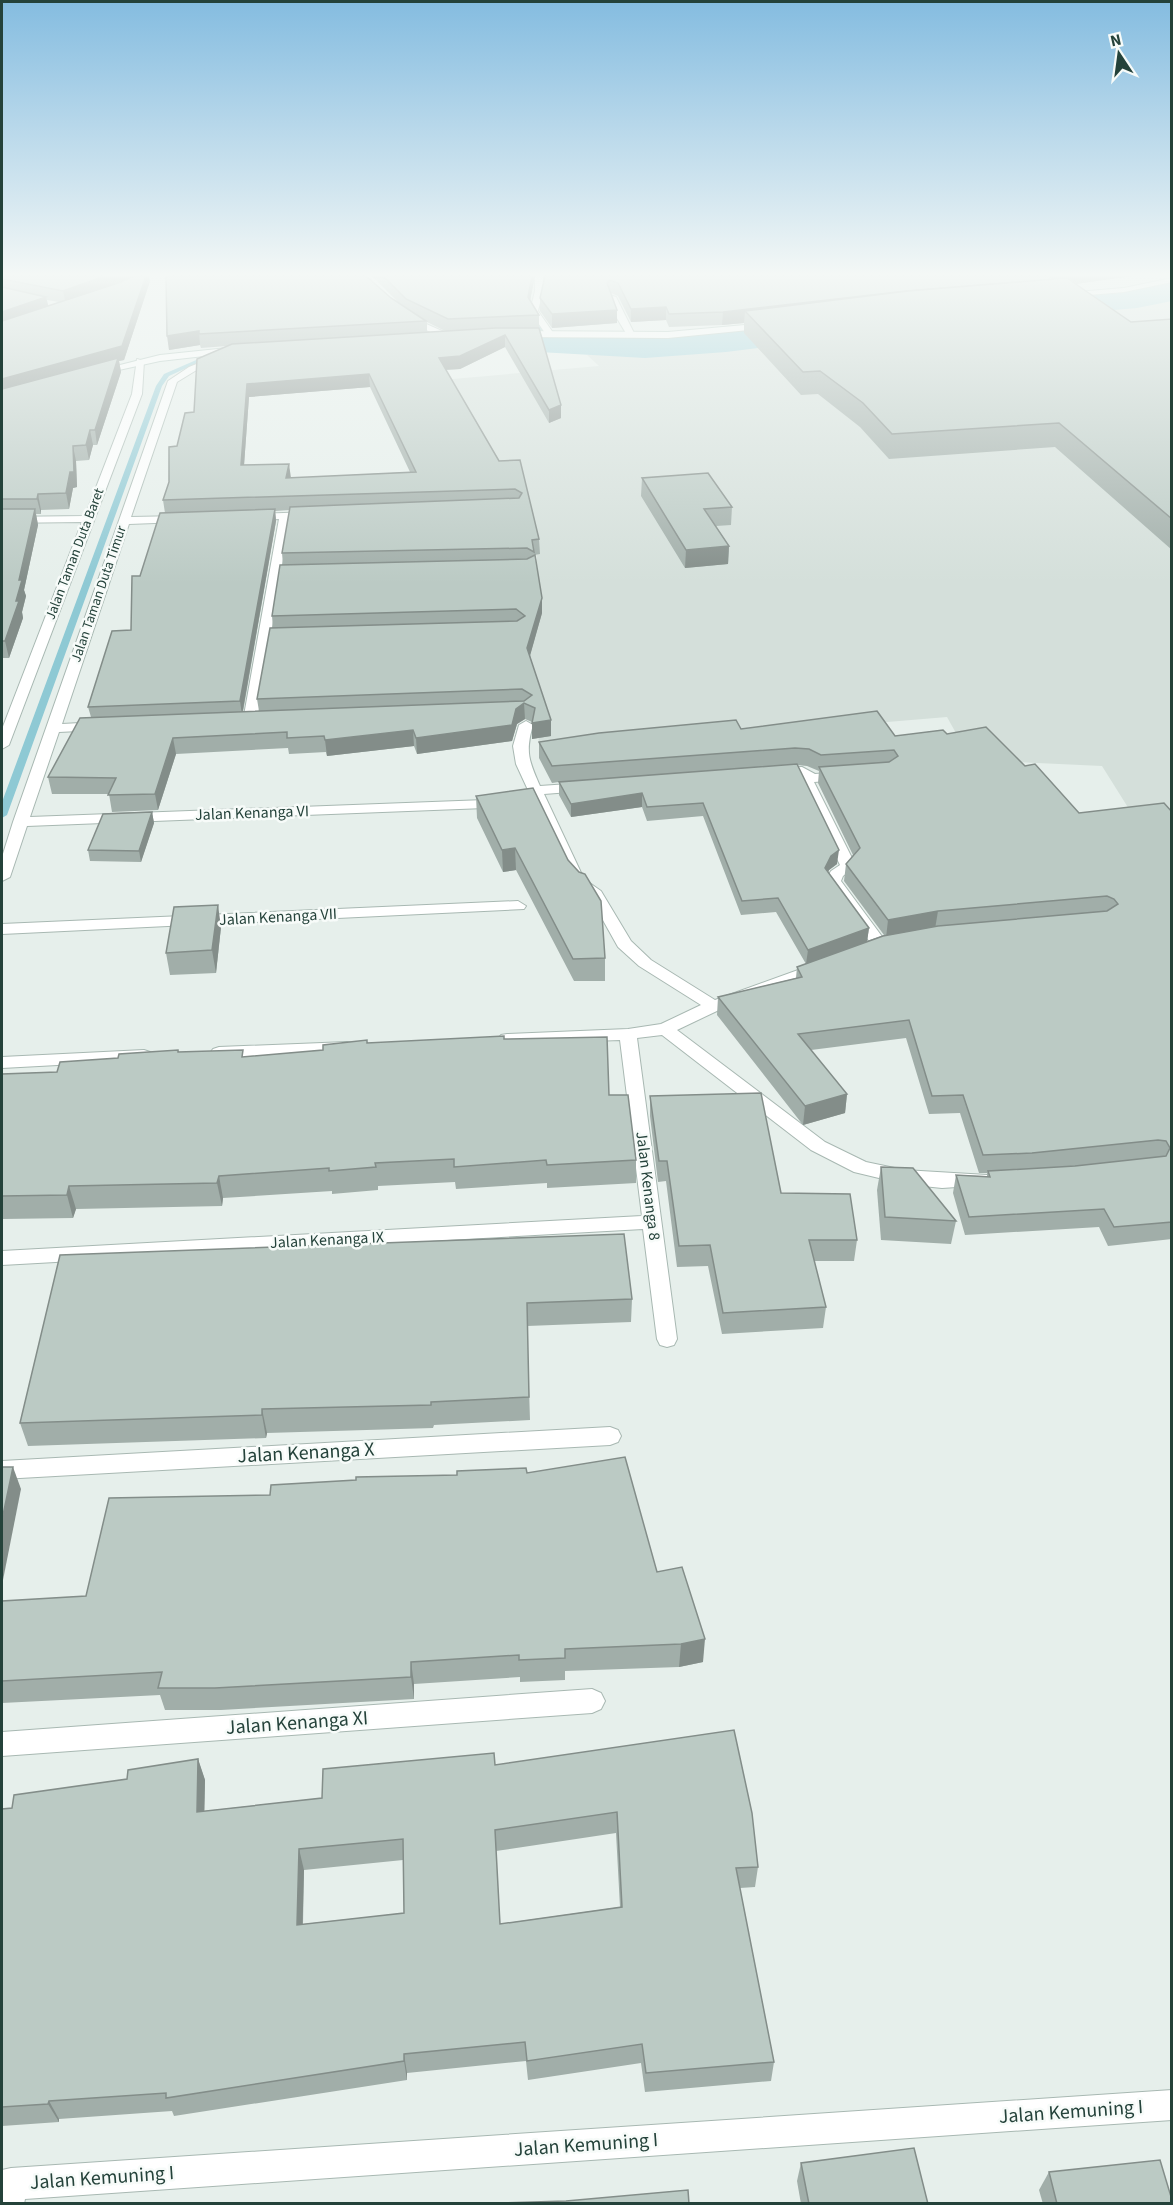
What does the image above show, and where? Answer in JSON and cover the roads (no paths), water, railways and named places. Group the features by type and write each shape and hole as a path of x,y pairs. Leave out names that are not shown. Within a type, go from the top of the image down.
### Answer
{"street":[{"name":"Jalan Taman Duta Baret","path":"2,745 8,712 89,519 137,394 138,379"},
{"name":"Jalan Taman Duta Timur","path":"2,877 172,381 176,379"},
{"path":"238,517 320,515"},
{"path":"250,721 270,637 275,574 285,516"},
{"path":"2,520 89,519"},
{"path":"124,521 190,519"},
{"path":"275,574 321,573"},
{"path":"526,725 519,750 534,791 578,881 596,894 624,944 645,963 714,1006"},
{"path":"53,728 110,726"},
{"path":"756,773 802,771 813,778 857,774"},
{"path":"802,771 848,866 836,874 833,881 879,947"},
{"path":"534,791 592,787"},
{"name":"Jalan Kenanga VI","path":"20,822 485,804"},
{"name":"Jalan Kenanga VII","path":"2,930 518,906"},
{"path":"486,1040 628,1034 665,1029 714,1006 832,963"},
{"path":"665,1029 818,1146 861,1167 904,1177 997,1180"},
{"name":"Jalan Kenanga 8","path":"628,1034 667,1339"},
{"path":"202,1054 368,1046"},
{"path":"2,1063 167,1055"},
{"name":"Jalan Kenanga IX","path":"2,1258 653,1222"},
{"name":"Jalan Kenanga X","path":"2,1470 610,1436"},
{"name":"Jalan Kenanga XI","path":"2,1744 592,1701"},
{"name":"Jalan Kemuning I","path":"7,2191 1172,2105"}],"waterway":[{"path":"2,815 164,379"}]}
